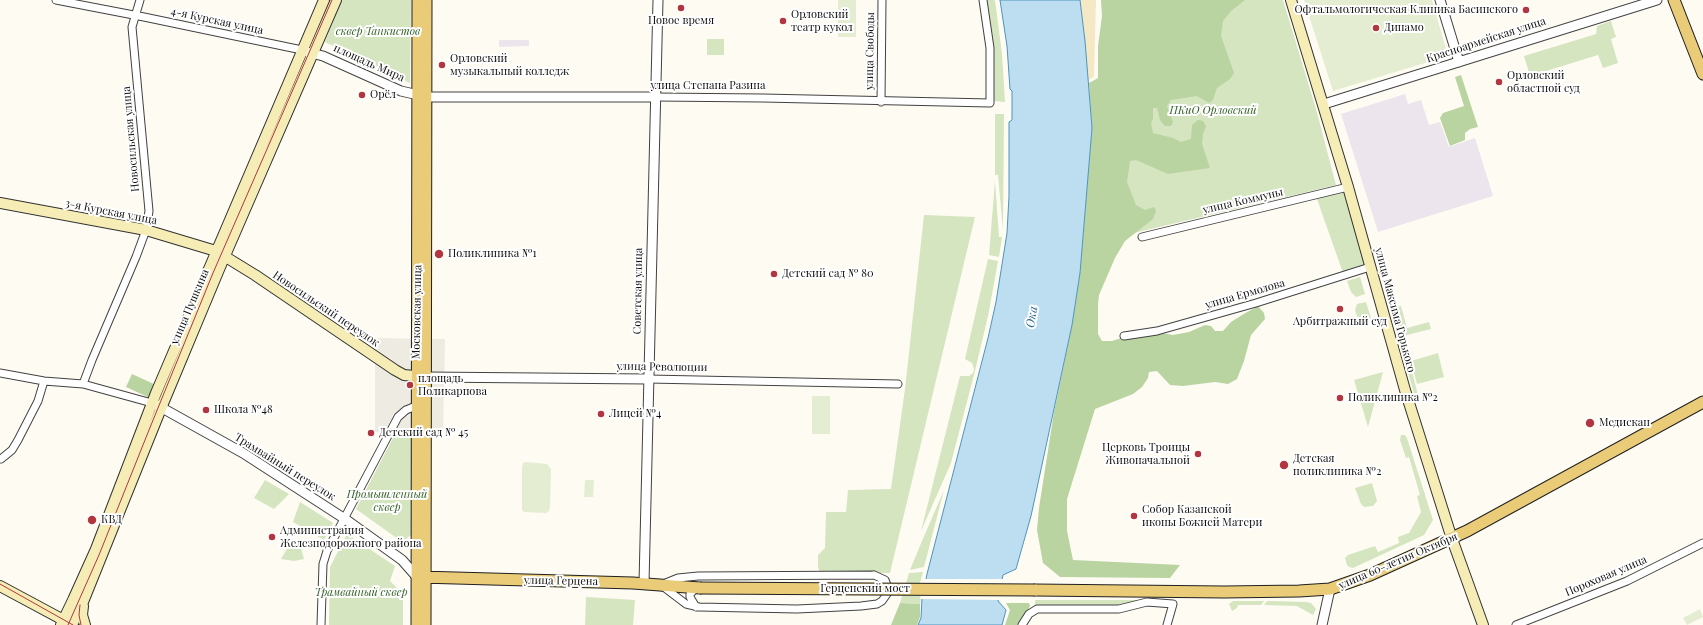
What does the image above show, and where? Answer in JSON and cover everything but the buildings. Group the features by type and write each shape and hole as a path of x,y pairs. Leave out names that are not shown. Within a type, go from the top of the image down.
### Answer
{"main road":[{"name":"улица Пушкина","path":"67,624 96,549 324,0"},
{"name":"улица Пушкина","path":"220,253 336,0"},
{"name":"Московская улица","path":"418,0 422,96"},
{"name":"Московская улица","path":"417,625 421,578 422,96 426,0"},
{"name":"улица Максима Горького","path":"1291,0 1324,104 1405,390 1452,539 1483,625"},
{"path":"1674,0 1703,74"},
{"name":"3-я Курская улица","path":"0,203 146,230 220,253"},
{"name":"Новосильский переулок","path":"220,253 395,370 404,375 421,377"},
{"name":"Московская улица","path":"421,377 416,406 421,578 425,625"},
{"name":"улица 60-летия Октября","path":"1035,590 1299,592 1330,589 1370,575 1452,539 1703,402"},
{"name":"улица Пушкина","path":"67,624 83,602 157,404"},
{"name":"улица Герцена","path":"421,578 644,583 698,588"},
{"path":"0,586 67,624"},
{"name":"Герценский мост","path":"698,588 1035,590"},
{"path":"83,602 82,615 85,625"}],"street":[{"name":"4-я Курская улица","path":"56,0 302,50"},
{"name":"Новосильская улица","path":"83,384 136,257 146,230 149,211 132,27 140,0"},
{"name":"Советская улица","path":"644,583 658,0"},
{"name":"улица Свободы","path":"881,102 882,0"},
{"name":"улица Степана Разина","path":"422,96 778,98 990,104 990,48 983,0"},
{"path":"1440,0 1459,62"},
{"name":"Красноармейская улица","path":"1324,104 1657,0"},
{"name":"площадь Мира","path":"302,50 323,56 401,91 422,96"},
{"name":"улица Коммуны","path":"1142,237 1348,187"},
{"name":"улица Ермолова","path":"1124,336 1172,326 1256,303 1370,267"},
{"path":"0,373 44,381 83,384 157,404"},
{"name":"улица Революции","path":"421,377 648,379 898,384"},
{"path":"1,459 12,450 18,440 38,401 44,381"},
{"name":"Трамвайный переулок","path":"157,404 243,453 345,519 402,560 421,578"},
{"path":"321,625 323,564 327,551 402,413 416,406"},
{"name":"Пороховая улица","path":"1516,625 1627,581 1703,543"},
{"path":"874,575 885,580 887,594 882,602 872,605 797,609 696,607 686,604 662,585 678,578 698,576 874,575"},
{"path":"696,607 690,597 690,594 698,588"},
{"path":"1322,625 1330,589"},
{"path":"1023,624 1029,614 1037,609 1119,609 1147,602 1173,604 1168,625"}],"shaded area":[{"path":"499,40 529,40 529,46 499,47"},
{"path":"1405,94 1408,104 1421,100 1429,125 1440,122 1449,147 1475,138 1493,196 1378,232 1341,114"},
{"name":"площадь Поликарпова","path":"375,338 445,339 443,433 375,432"}],"green space":[{"name":"сквер Танкистов","path":"342,0 411,0 410,83 325,42"},
{"path":"838,0 856,0 856,37 838,37"},
{"path":"987,0 995,0 1002,54 1005,102 994,101 994,55"},
{"path":"1101,0 1245,0 1231,11 1223,21 1221,36 1234,73 1230,79 1217,88 1213,100 1209,103 1197,96 1171,100 1167,106 1173,122 1171,126 1165,126 1160,120 1157,108 1153,108 1153,119 1151,123 1153,133 1173,138 1181,142 1191,139 1192,125 1198,120 1203,121 1206,126 1202,144 1210,168 1168,174 1136,160 1130,161 1127,182 1136,205 1145,210 1154,207 1156,211 1153,219 1125,241 1115,258 1099,295 1098,334 1102,341 1112,341 1134,334 1162,333 1173,335 1189,332 1205,325 1211,326 1215,331 1223,331 1231,322 1258,306 1264,313 1265,319 1251,335 1244,361 1237,379 1228,384 1215,382 1183,386 1170,385 1157,371 1149,372 1148,378 1142,387 1133,394 1095,409 1067,499 1067,531 1073,560 1180,565 1170,578 1060,577 1043,563 1037,530 1054,412 1072,325 1080,273 1092,128 1089,83 1098,78 1098,46 1102,16"},
{"name":"ПКиО Орловский","path":"1107,0 1283,0 1316,109 1336,185 1100,241"},
{"name":"Динамо","path":"1304,0 1432,0 1448,56 1333,91"},
{"path":"1611,21 1616,37 1611,39 1618,63 1603,68 1598,55 1530,76 1524,56 1596,34 1597,26"},
{"path":"707,39 724,39 724,55 707,55"},
{"path":"1461,75 1478,127 1470,129 1465,133 1465,140 1450,146 1440,118 1443,113 1464,106 1455,77"},
{"path":"995,114 1004,114 1003,230 998,175 995,175"},
{"path":"995,181 999,237 1002,237 999,257 989,255"},
{"path":"1344,191 1367,265 1343,273 1317,199"},
{"path":"924,215 975,217 890,573 820,572 818,568 818,555 825,548 826,512 846,512 848,490 891,489 905,389"},
{"path":"988,259 998,261 988,316 975,371 951,463 921,531 960,376 969,376 973,373 974,369 972,363 965,359"},
{"path":"1360,277 1365,294 1356,297 1351,292 1347,281"},
{"path":"1366,302 1371,318 1359,322 1355,310 1357,304"},
{"path":"1401,306 1407,328 1429,322 1431,329 1403,336 1420,403 1415,397 1390,309"},
{"path":"1438,353 1444,377 1417,384 1411,361"},
{"path":"1383,372 1368,427 1354,380"},
{"path":"132,374 156,385 150,398 126,387"},
{"path":"812,396 830,396 830,434 812,434"},
{"name":"Промышленный сквер","path":"404,417 412,417 412,534 406,539 398,539 356,509"},
{"path":"1401,435 1405,435 1407,438 1433,520 1424,535 1353,568 1349,567 1345,558 1348,555 1375,546 1378,552 1399,543 1398,537 1409,533 1421,512 1417,496 1420,495 1409,457 1406,458 1400,440"},
{"path":"523,463 547,464 551,469 550,507 549,511 546,513 524,512 522,510 522,467"},
{"path":"265,480 289,494 274,509 254,498"},
{"path":"585,480 594,480 593,497 584,497"},
{"path":"1372,483 1377,501 1373,506 1364,507 1361,504 1355,488"},
{"path":"944,490 924,567 910,570 922,541"},
{"path":"300,502 333,523 324,540 293,522"},
{"name":"Трамвайный сквер","path":"347,534 395,566 390,581 403,594 403,625 329,625 330,567"},
{"path":"291,542 301,548 304,559 294,561 281,559"},
{"path":"923,572 920,583 923,584 920,604 900,603 909,573"},
{"path":"586,597 635,600 633,625 585,625"},
{"path":"1035,600 1143,600 1121,606 1035,607"},
{"path":"1233,601 1264,601 1261,605 1238,605 1237,608 1232,611 1229,604"},
{"path":"1267,601 1306,602 1311,603 1316,609 1313,615 1297,606 1264,605"},
{"path":"900,603 920,604 920,617 917,625 891,625"},
{"path":"1006,603 1029,603 1030,606 1020,625 1005,625 1010,610"},
{"path":"1700,609 1703,617 1687,625 1683,618"}],"sand":[{"path":"1080,0 1096,0 1094,77 1088,80"}],"water":[{"name":"Ока","path":"1000,0 1080,0 1092,128 1080,273 1072,325 1031,516 1016,569 1003,575 998,601 1006,610 1002,625 918,625 921,618 922,598 927,574 988,338 996,302 1007,233 1009,196 1009,122 1012,120 1012,91 1010,89 1007,46"}],"pier":[{"path":"924,579 1004,579 1000,600 920,599"}],"tram line":[{"path":"68,625 99,555 213,273 332,0"},
{"path":"0,584 73,625"},
{"path":"80,605 79,615 81,625"}],"place":[{"name":"Новое время","path":"681,8"},
{"name":"Офтальмологическая Клиника Басинского","path":"1526,10"},
{"name":"Орловский театр кукол","path":"783,21"},
{"name":"Динамо","path":"1376,28"},
{"name":"Орловский музыкальный колледж","path":"442,65"},
{"name":"Орловский областной суд","path":"1499,82"},
{"name":"Орёл","path":"362,95"},
{"name":"Поликлиника №1","path":"439,254"},
{"name":"Детский сад № 80","path":"774,274"},
{"name":"Арбитражный суд","path":"1340,309"},
{"name":"площадь Поликарпова","path":"410,385"},
{"name":"Поликлиника №2","path":"1340,398"},
{"name":"Школа №48","path":"206,410"},
{"name":"Лицей №4","path":"601,414"},
{"name":"Медискан","path":"1590,423"},
{"name":"Детский сад № 45","path":"371,433"},
{"name":"Церковь Троицы Живоначальной","path":"1198,454"},
{"name":"Детская поликлиника №2","path":"1284,465"},
{"name":"Собор Казанской иконы Божией Матери","path":"1134,516"},
{"name":"КВД","path":"92,520"},
{"name":"Администрация Железнодорожного района","path":"272,537"}]}
